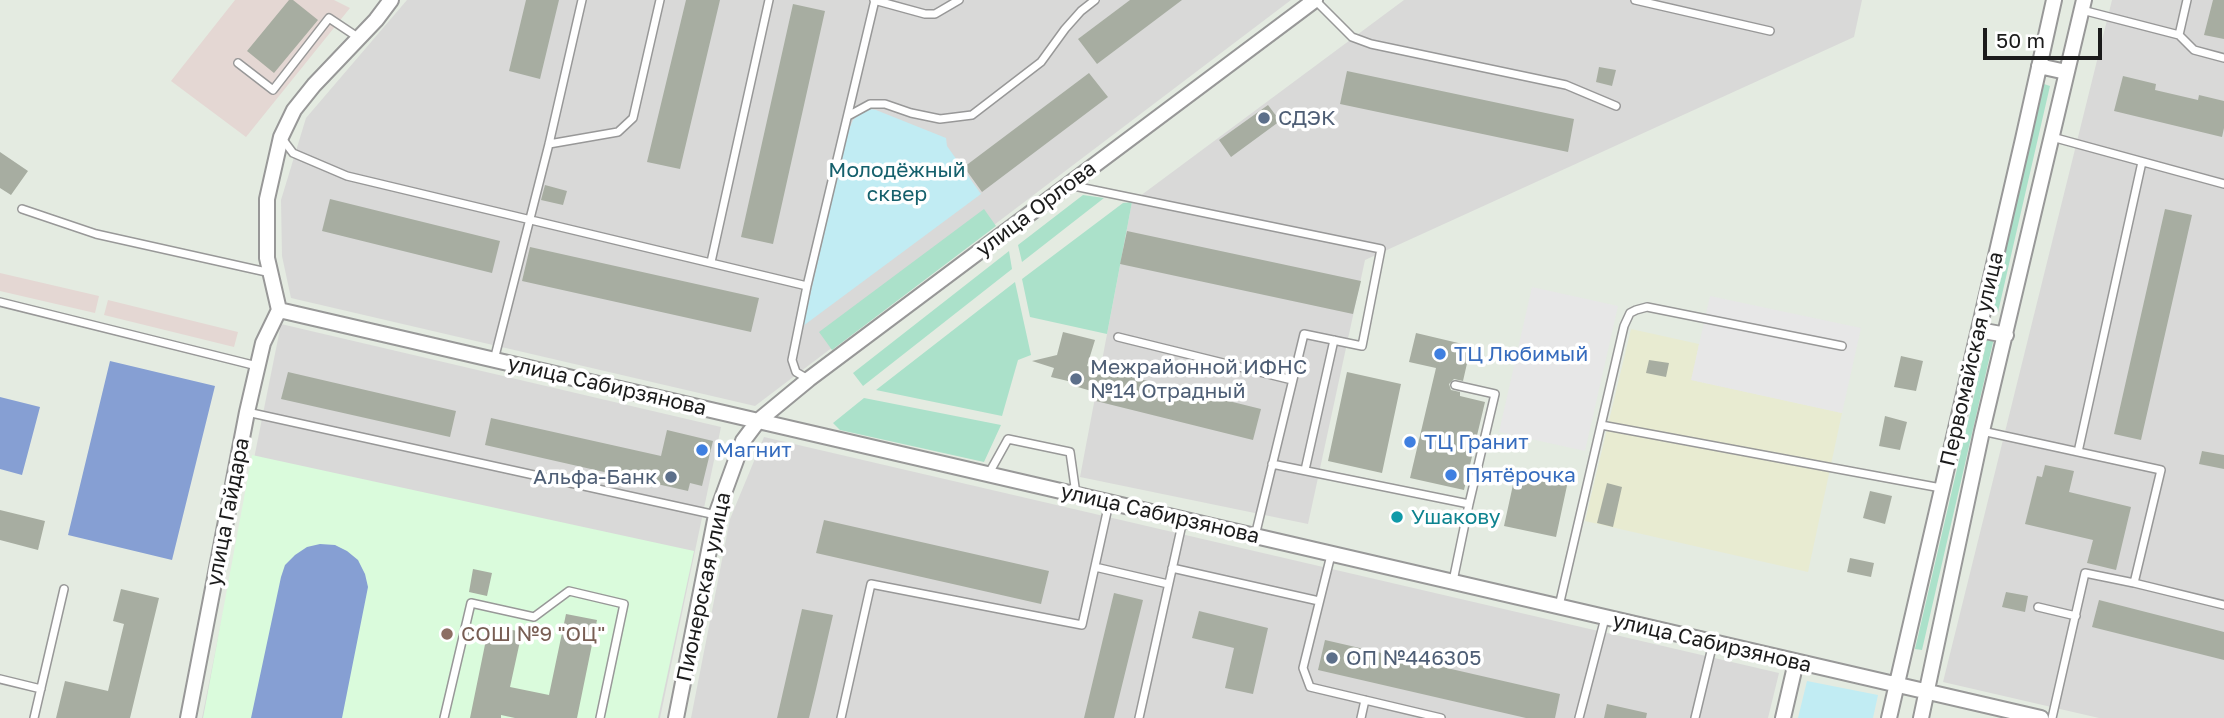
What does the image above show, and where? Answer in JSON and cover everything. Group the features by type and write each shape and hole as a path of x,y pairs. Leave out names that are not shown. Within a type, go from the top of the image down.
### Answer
{"street":[{"path":"279,310 267,258 267,199 281,137 294,110 314,85 391,0"},
{"name":"улица Орлова","path":"758,421 809,379 1315,0"},
{"name":"Первомайская улица","path":"1889,718 2054,0"},
{"name":"Первомайская улица","path":"1921,718 1982,431 2083,5"},
{"path":"2039,66 2066,72"},
{"name":"улица Сабирзянова","path":"279,310 2040,718"},
{"name":"улица Гайдара","path":"187,718 247,412 263,343 279,310"},
{"path":"1979,330 2006,335"},
{"name":"Пионерская улица","path":"676,718 716,515 743,441 758,421"},
{"path":"1783,718 1796,662"}],"lane":[{"path":"494,360 549,144 582,0"},
{"path":"549,144 618,132 633,118 660,0"},
{"path":"711,262 769,0"},
{"path":"809,379 796,372 792,360 874,0 925,14 935,14 959,0"},
{"path":"847,116 870,104 886,104 940,119 972,115 1041,62 1065,29 1095,0"},
{"path":"1315,0 1352,37 1371,44 1566,85 1616,106"},
{"path":"1636,0 1770,31"},
{"path":"2179,35 2187,0"},
{"path":"2083,5 2179,35 2194,50 2224,58"},
{"path":"238,62 273,90 329,18 359,38"},
{"path":"281,137 293,153 347,176 807,286"},
{"path":"2052,137 2224,184"},
{"path":"2078,452 2142,162"},
{"path":"1068,185 1381,249 1362,346 1304,334 1255,536"},
{"path":"22,209 96,234 271,273"},
{"path":"0,302 258,366"},
{"path":"1559,606 1624,326 1630,313 1647,307 1842,346"},
{"path":"1118,337 1292,380"},
{"path":"1305,470 1334,340"},
{"path":"1453,581 1495,394 1455,385"},
{"path":"247,412 716,515"},
{"path":"1601,425 1941,488"},
{"path":"1982,431 2161,470 2134,583"},
{"path":"988,475 1008,439 1070,452 1076,495"},
{"path":"1272,464 1469,505"},
{"path":"841,718 871,584 1082,625 1109,503"},
{"path":"1139,718 1183,520"},
{"path":"1331,555 1303,668 1310,687 1441,718"},
{"path":"1095,567 1168,584"},
{"path":"1172,568 1319,601"},
{"path":"2052,718 2085,573 2224,604"},
{"path":"34,718 64,589"},
{"path":"444,718 471,603 534,617 569,591 624,604 600,718"},
{"path":"2038,607 2076,616"},
{"path":"1579,718 1605,618"},
{"path":"1695,718 1713,643"},
{"path":"0,679 41,689"},
{"path":"1361,718 1365,699"}],"shaded area":[{"path":"235,0 334,0 350,8 246,137 171,81"},
{"path":"407,0 1291,0 755,406 291,298 282,256 281,200 306,118"},
{"path":"1404,0 1862,0 1854,37 1365,260 1308,524 1080,477 1132,202"},
{"path":"2112,0 2224,0 2224,718 2099,718 1943,682"},
{"path":"2044,84 2050,86 1998,312 1992,310"},
{"path":"1083,195 1104,198 1022,262 1018,245"},
{"path":"1132,202 1107,334 1030,317 1022,279 1123,203"},
{"path":"984,209 996,226 832,350 819,332"},
{"path":"1009,251 1012,269 863,386 853,373"},
{"path":"0,273 99,296 95,313 0,291"},
{"path":"1015,282 1031,355 1018,360 1002,416 876,390"},
{"path":"1532,287 1618,306 1585,451 1499,432"},
{"path":"1710,296 1861,328 1842,413 1691,380"},
{"path":"108,300 238,332 234,347 104,315"},
{"name":"СОШ №9 \"ОЦ\"","path":"281,324 721,427 660,718 202,718"},
{"path":"1631,329 1699,344 1692,380 1842,413 1808,572 1585,521"},
{"path":"1988,336 1994,338 1922,650 1915,649"},
{"path":"110,361 215,386 172,560 68,535"},
{"path":"0,397 40,407 22,475 0,469"},
{"path":"864,398 1001,425 984,462 840,430 833,423"},
{"path":"764,437 1779,673 1768,718 691,718 730,519"},
{"name":"СОШ №9 \"ОЦ\"","path":"252,455 694,551 658,718 203,718"},
{"path":"335,545 358,560 368,587 342,718 251,718 285,565 307,547"}],"green space":[{"name":"Молодёжный сквер","path":"869,109 946,138 947,146 981,194 803,326 847,134 853,120"},
{"path":"1807,681 1878,695 1873,718 1798,718"}],"building":[{"path":"289,0 293,0 318,20 274,73 247,51"},
{"path":"526,0 559,0 540,79 509,71"},
{"path":"686,0 720,0 680,169 647,162"},
{"path":"1130,0 1182,0 1097,64 1078,39"},
{"path":"2213,0 2224,0 2224,39 2204,35"},
{"path":"793,4 825,11 773,244 741,237"},
{"path":"1599,67 1616,70 1612,86 1596,82"},
{"path":"1347,71 1574,119 1568,152 1340,104"},
{"path":"1089,73 1108,97 982,192 964,167"},
{"path":"2123,76 2156,84 2155,90 2198,100 2199,95 2224,101 2222,137 2114,111"},
{"path":"1268,105 1280,121 1231,157 1219,140"},
{"path":"0,152 28,171 11,195 0,188"},
{"path":"545,185 567,191 563,205 541,200"},
{"path":"330,199 500,241 492,273 322,231"},
{"path":"2165,209 2192,215 2141,440 2114,434"},
{"path":"1127,231 1361,281 1353,314 1120,264"},
{"path":"530,247 759,298 751,332 522,281"},
{"path":"1063,332 1095,340 1087,366 1261,409 1253,440 1096,401 1098,393 1051,377 1054,368 1032,361 1057,355"},
{"path":"1416,333 1471,346 1463,381 1454,379 1449,384 1451,390 1460,392 1460,396 1485,402 1464,490 1410,478 1436,368 1409,362"},
{"path":"1901,356 1923,361 1916,391 1894,387"},
{"path":"1649,360 1669,363 1666,377 1646,373"},
{"path":"288,372 456,411 450,437 281,399"},
{"path":"1347,372 1401,384 1382,473 1328,461"},
{"path":"1885,416 1907,422 1900,450 1879,446"},
{"path":"491,418 661,456 667,430 713,441 702,486 690,483 688,491 485,445"},
{"path":"2202,451 2224,455 2224,469 2199,464"},
{"path":"2045,465 2074,471 2069,492 2131,507 2116,570 2087,563 2093,540 2025,524 2037,476 2042,477"},
{"path":"1516,471 1568,481 1556,537 1504,526"},
{"path":"1607,483 1622,487 1613,527 1597,523"},
{"path":"1870,491 1892,496 1885,524 1863,518"},
{"path":"0,510 45,521 38,550 0,540"},
{"path":"824,520 1049,571 1041,604 816,553"},
{"path":"1850,558 1874,563 1871,577 1847,572"},
{"path":"473,569 492,573 487,596 469,592"},
{"path":"121,589 159,598 130,718 56,718 65,681 108,691 124,624 113,621"},
{"path":"2006,592 2028,596 2025,612 2002,607"},
{"path":"1114,593 1143,600 1114,718 1084,718"},
{"path":"2099,600 2224,632 2224,660 2092,627"},
{"path":"802,609 833,615 809,718 777,718"},
{"path":"1199,611 1268,628 1253,694 1225,688 1234,648 1192,638"},
{"path":"566,614 597,620 577,718 515,718 501,715 501,718 470,718 489,625 522,632 510,687 549,695"},
{"path":"1325,640 1560,694 1555,718 1526,718 1318,670"},
{"path":"1607,704 1647,713 1646,718 1604,718"}],"place":[{"name":"СДЭК","path":"1264,118"},
{"name":"ТЦ Любимый","path":"1440,354"},
{"name":"Межрайонной ИФНС №14 Отрадный","path":"1076,379"},
{"name":"ТЦ Гранит","path":"1410,442"},
{"name":"Магнит","path":"702,450"},
{"name":"Пятёрочка","path":"1451,475"},
{"name":"Альфа-Банк","path":"671,477"},
{"name":"Ушакову","path":"1397,517"},
{"name":"СОШ №9 \"ОЦ\"","path":"447,634"},
{"name":"ОП №446305","path":"1332,658"}]}
